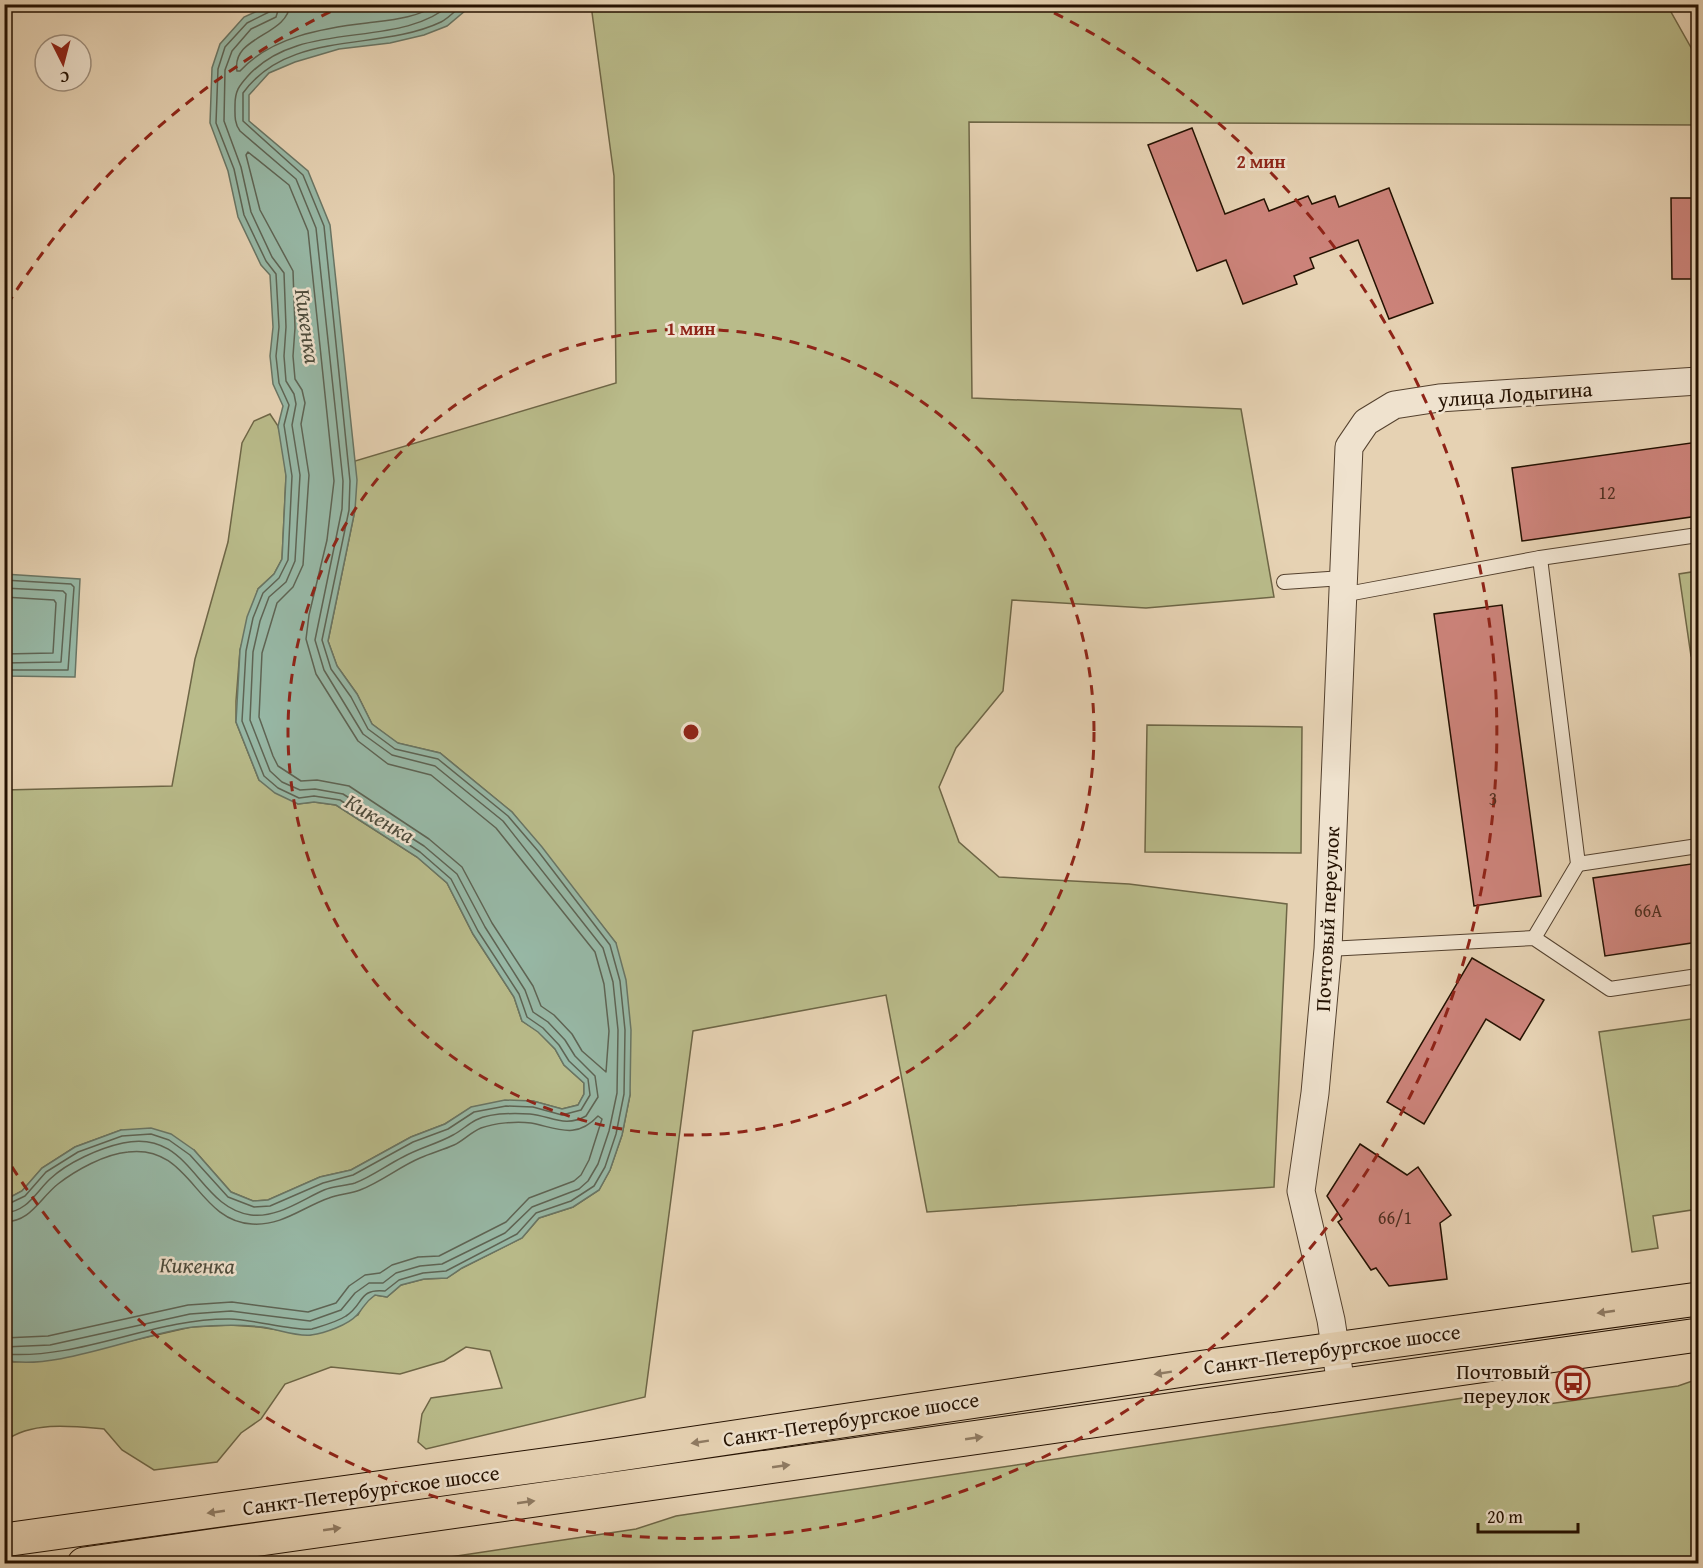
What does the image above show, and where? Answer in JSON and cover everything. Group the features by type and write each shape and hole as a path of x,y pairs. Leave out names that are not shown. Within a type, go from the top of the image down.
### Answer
{"main road":[{"name":"Санкт-Петербургское шоссе","path":"84,1563 272,1521 1336,1348 1698,1299"},
{"name":"Санкт-Петербургское шоссе","path":"4,1540 272,1521 1341,1385 1698,1335"}],"street":[{"name":"улица Лодыгина","path":"1349,447 1366,422 1394,405 1438,398 1698,381"},
{"name":"Почтовый переулок","path":"1341,1385 1336,1348 1301,1191 1315,1093 1328,949 1349,447"}],"lane":[{"path":"1284,582 1343,587 1698,535"},
{"path":"1534,938 1578,864 1540,558"},
{"path":"1578,864 1698,846"},
{"path":"1328,949 1534,938 1610,989 1698,976"}],"shaded area":[{"path":"591,5 1667,5 1698,60 1698,125 969,122 972,398 1241,409 1274,597 1146,608 1012,600 1003,691 956,748 939,787 959,842 999,877 1129,884 1287,904 1274,1187 927,1212 886,995 693,1031 645,1397 426,1449 418,1442 422,1414 431,1398 502,1388 490,1351 466,1347 444,1361 400,1374 331,1367 285,1384 261,1419 241,1433 217,1462 154,1470 122,1450 104,1429 53,1426 27,1430 5,1441 5,1360 14,1362 52,1359 191,1327 230,1325 310,1335 358,1315 364,1303 375,1295 387,1297 401,1285 424,1279 447,1278 522,1238 539,1218 573,1207 599,1190 610,1170 622,1135 630,1095 616,943 512,812 440,753 397,743 372,724 357,694 337,666 328,641 355,510 355,461 616,383 614,176"},
{"path":"270,414 278,426 283,445 286,476 282,559 274,574 258,589 240,650 236,701 236,722 259,780 298,804 314,802 336,805 417,857 447,883 473,934 514,997 522,1021 538,1031 555,1049 564,1065 584,1083 584,1094 578,1105 562,1109 533,1101 472,1107 445,1124 411,1137 351,1170 320,1177 268,1200 253,1201 231,1192 194,1150 121,1130 75,1147 42,1168 22,1191 5,1200 4,790 172,786 195,659 228,542 242,443 254,421"},
{"path":"1698,571 1698,655 1691,656 1679,574"},
{"path":"1147,725 1302,727 1301,853 1145,852"},
{"path":"1698,1018 1698,1209 1653,1216 1658,1248 1632,1252 1599,1032"},
{"path":"1698,1379 1698,1563 410,1563 636,1529 676,1516 1476,1396 1541,1405 1678,1386"}],"water":[{"name":"Кикенка","path":"273,4 472,5 447,26 424,35 390,43 339,49 295,62 269,73 249,95 249,121 308,171 330,225 357,480 355,510 328,641 337,666 357,694 372,724 398,743 440,753 512,812 616,943 626,980 631,1030 630,1095 622,1135 610,1170 599,1190 573,1207 539,1218 522,1238 447,1278 424,1279 401,1285 387,1297 375,1295 353,1319 336,1328 305,1335 253,1326 193,1327 47,1361 5,1360 5,1200 22,1191 42,1168 75,1147 121,1130 151,1128 171,1134 194,1150 231,1192 253,1201 268,1200 320,1177 351,1170 411,1137 445,1124 471,1107 505,1100 533,1101 562,1109 578,1105 584,1094 584,1083 564,1065 555,1049 538,1032 522,1021 514,997 473,934 447,883 417,857 336,805 314,802 298,804 275,793 259,780 236,722 240,650 247,617 258,589 274,574 282,559 286,476 278,426 283,406 273,384 270,356 273,327 270,275 261,265 238,217 228,171 210,123 212,68 220,44 244,17"},
{"path":"4,574 80,579 75,677 5,676"}],"building":[{"path":"1192,128 1225,214 1264,199 1269,211 1308,196 1312,204 1335,196 1339,207 1389,188 1433,303 1389,319 1358,240 1310,258 1314,268 1294,276 1297,284 1243,304 1226,260 1197,271 1148,145"},
{"path":"1671,198 1698,198 1698,279 1672,279"},
{"path":"1698,442 1698,516 1522,541 1512,468"},
{"path":"1502,605 1541,896 1474,906 1434,614"},
{"path":"1698,863 1698,942 1605,956 1593,878"},
{"path":"1472,958 1544,1000 1520,1040 1486,1019 1424,1124 1387,1102"},
{"path":"1360,1144 1407,1175 1418,1167 1451,1215 1440,1223 1447,1279 1389,1286 1376,1268 1371,1270 1338,1222 1342,1219 1327,1196"}],"place":[{"name":"Почтовый переулок","path":"1573,1383"}]}
